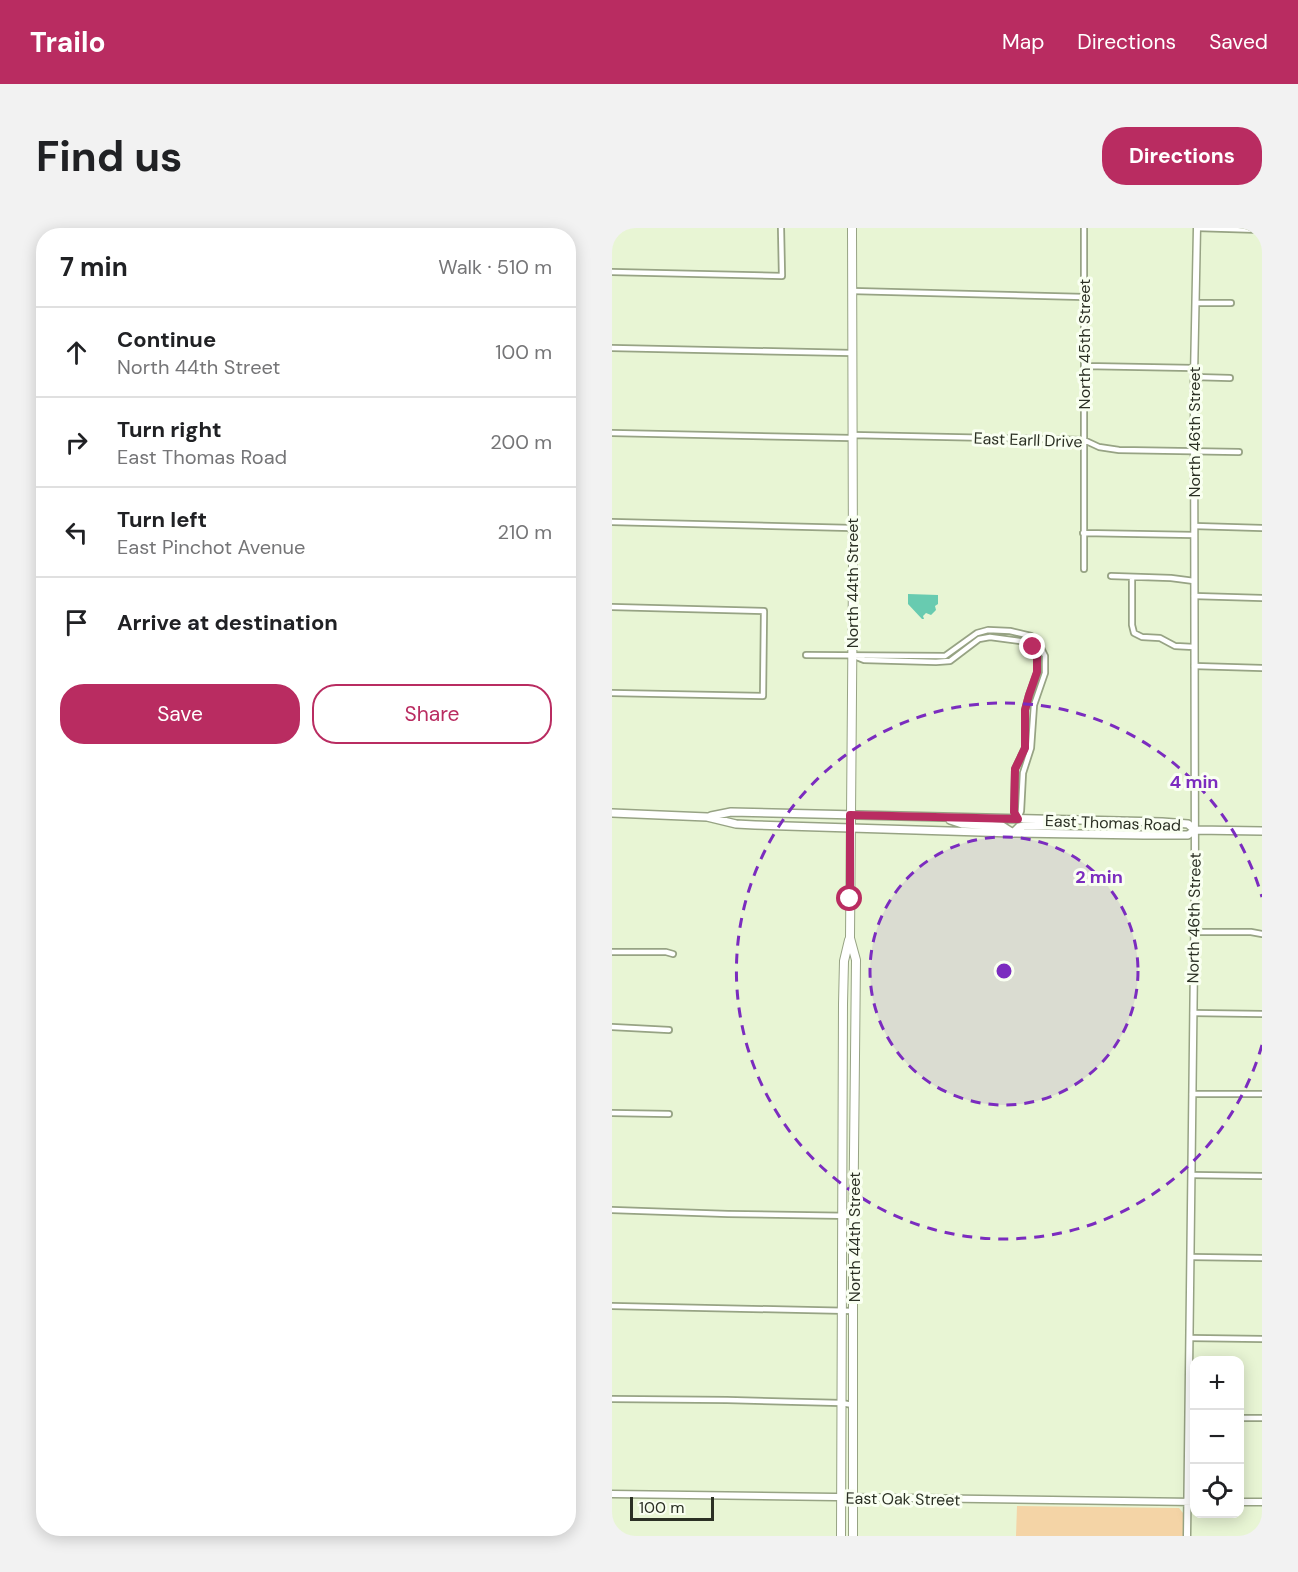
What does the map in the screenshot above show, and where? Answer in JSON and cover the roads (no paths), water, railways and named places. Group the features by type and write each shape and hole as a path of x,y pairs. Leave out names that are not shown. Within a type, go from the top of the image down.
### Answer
{"main road":[{"name":"North 44th Street","path":"841,1536 844,961 850,938 852,228"},
{"name":"East Thomas Road","path":"707,817 731,812 1018,819 1188,824 1195,830"},
{"name":"East Thomas Road","path":"612,813 707,817 736,824 1013,833 1188,835 1195,830 1262,831"},
{"path":"942,817 962,824 1002,826 1013,833 1019,827 1024,826 1063,826 1081,821"},
{"name":"North 44th Street","path":"850,938 856,960 853,1536"}],"street":[{"path":"612,272 782,276 781,228"},
{"name":"North 45th Street","path":"1083,569 1084,228"},
{"path":"1197,228 1262,230"},
{"name":"North 46th Street","path":"1192,1410 1190,1338 1195,932 1194,368 1197,228"},
{"path":"852,291 1084,297"},
{"path":"1197,303 1232,303"},
{"path":"612,348 852,354"},
{"path":"1084,366 1194,368"},
{"path":"1194,377 1230,378"},
{"name":"East Earll Drive","path":"612,433 1084,440 1099,447 1119,450 1239,452"},
{"path":"612,522 852,528"},
{"path":"1194,526 1262,528"},
{"path":"1083,533 1194,535"},
{"path":"1111,576 1194,581"},
{"path":"1132,577 1134,633 1142,637 1160,638 1176,646 1194,647"},
{"path":"1194,596 1262,597"},
{"path":"612,607 764,611 763,696 612,693"},
{"path":"806,654 945,656 976,633 988,630 1010,631 1031,636 1038,642 1045,656 1045,672 1034,705 1031,748 1023,773 1021,811 1018,819"},
{"path":"852,655 864,660 950,661 979,639 990,637 1027,642 1033,647 1037,655 1037,672 1025,710 1025,748 1015,769 1014,812 1018,819"},
{"path":"1194,666 1262,668"},
{"path":"1195,932 1262,934"},
{"path":"612,952 673,954"},
{"path":"1193,1013 1262,1014"},
{"path":"612,1027 669,1030"},
{"path":"1192,1094 1262,1094"},
{"path":"612,1113 669,1114"},
{"path":"842,1159 854,1160"},
{"path":"1192,1175 1262,1176"},
{"path":"612,1210 854,1216"},
{"path":"1191,1257 1262,1258"},
{"path":"612,1306 853,1311"},
{"path":"1190,1338 1262,1339"},
{"path":"612,1399 727,1400 853,1405"},
{"path":"1244,1418 1262,1418"},
{"name":"East Oak Street","path":"612,1494 1190,1502"},
{"path":"1244,1503 1262,1503"},
{"name":"North 46th Street","path":"1187,1536 1190,1510"}],"water":[{"path":"908,594 938,595 936,610 931,615 926,613 922,619 908,604"}]}
